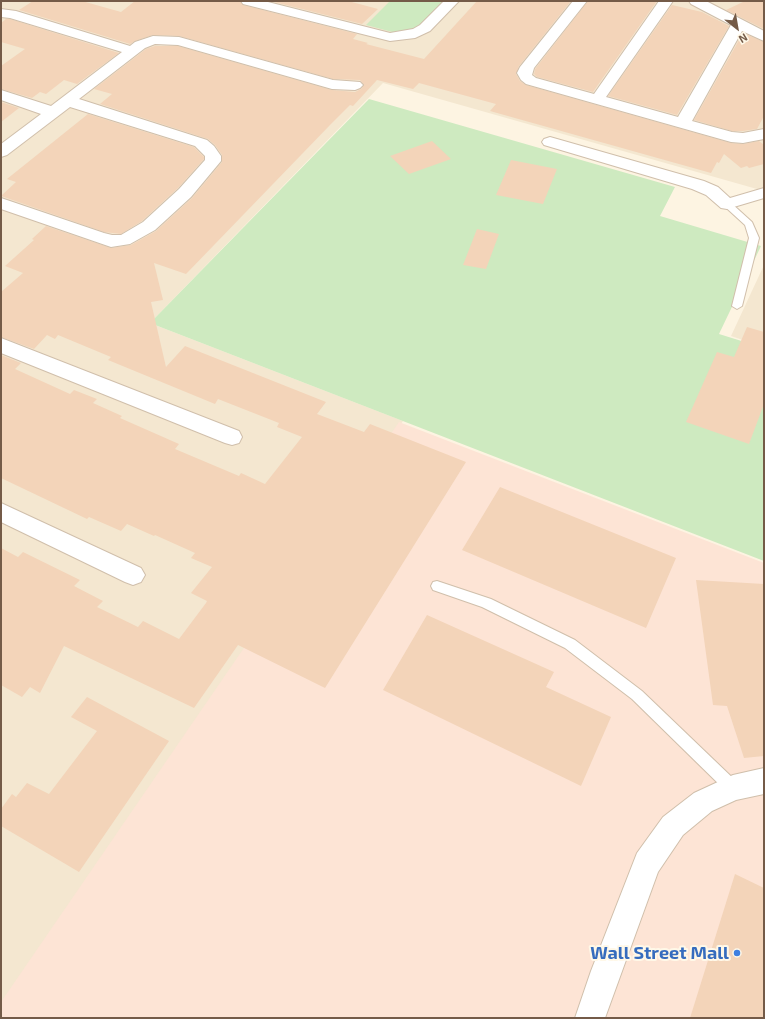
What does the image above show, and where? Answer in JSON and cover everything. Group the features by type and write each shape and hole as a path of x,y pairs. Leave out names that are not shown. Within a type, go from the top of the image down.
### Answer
{"street":[{"path":"248,1 390,37 401,37 418,32 425,28 452,1"},
{"path":"580,1 527,67 524,73 531,81 731,137 743,138 764,134"},
{"path":"597,100 666,1"},
{"path":"696,1 764,37"},
{"path":"1,13 11,14 133,51"},
{"path":"683,123 739,23"},
{"path":"1,152 140,45 153,40 179,41 332,84 355,85"},
{"path":"1,95 52,112"},
{"path":"1,203 98,238 111,241 124,240 149,226 185,193 212,161 213,156 211,152 201,143 68,101"},
{"path":"550,142 698,184 712,191 727,204 764,193"},
{"path":"1,345 232,437"},
{"path":"1,512 132,575"},
{"path":"590,1018 606,971 647,863 673,826 703,802 734,788 764,781"}],"lane":[{"path":"727,204 748,224 754,238 737,306"},
{"path":"437,586 486,603 570,644 637,695 734,788"}],"shaded area":[{"path":"1,1 764,1 764,191 383,83 150,323 403,421 1,1004"},
{"path":"764,265 764,347 731,336"},
{"path":"399,422 764,563 764,1018 1,1018 1,1002"}],"green space":[{"path":"390,1 445,1 411,37 366,25"},
{"path":"369,99 675,187 660,216 761,246 719,334 764,348 764,561 150,323"}],"building":[{"path":"33,1 82,1 121,12 135,1 240,1 243,5 357,34 353,39 368,43 366,44 424,59 477,1 571,1 519,66 516,74 520,81 526,85 731,143 743,144 759,141 764,145 764,164 749,168 747,166 741,168 724,154 719,163 717,162 711,173 490,111 496,104 419,83 413,89 377,80 353,106 350,105 330,125 186,274 154,263 163,300 151,302 166,367 185,346 326,402 317,414 364,432 370,424 466,462 325,688 238,645 194,708 64,646 40,693 30,687 22,697 1,685 1,548 18,557 23,552 80,580 74,586 103,601 97,607 138,627 143,621 179,639 207,601 191,593 212,567 191,558 195,553 155,535 154,536 127,524 121,531 89,517 87,519 1,478 1,355 21,363 15,369 70,394 74,390 97,399 93,403 122,416 120,418 179,444 175,449 239,476 241,473 265,484 302,437 277,427 279,423 218,399 215,404 108,360 111,357 58,335 55,339 47,335 34,349 1,337 1,292 23,273 5,266 34,240 32,239 46,226 111,248 131,245 156,231 192,198 222,162 222,155 215,145 208,139 100,104 112,94 94,89 146,49 155,46 178,46 332,90 355,92 361,89 364,85 360,80 333,79 179,36 153,35 130,44 19,10"},
{"path":"270,1 348,1 378,9 362,24"},
{"path":"588,1 657,1 593,92 537,77 534,74 535,69"},
{"path":"745,1 764,1 764,29 726,10"},
{"path":"672,5 702,12 729,26 677,115 608,96"},
{"path":"6,19 119,53 77,84 64,80 46,94 40,92 32,98 1,89 1,66 25,49 1,42 1,23"},
{"path":"743,33 764,42 764,116 757,129 732,131 694,120"},
{"path":"1,102 19,108 1,122"},
{"path":"88,114 194,147 204,157 204,159 178,188 142,221 121,234 104,232 1,196 16,182 7,179"},
{"path":"432,141 451,159 409,174 390,156"},
{"path":"511,160 557,169 543,204 496,195"},
{"path":"477,229 499,234 486,269 463,265"},
{"path":"747,327 764,332 764,404 749,444 686,422 717,352 734,357"},
{"path":"500,487 676,558 646,628 462,550"},
{"path":"696,580 764,584 764,756 744,758 727,706 713,705"},
{"path":"427,615 554,672 546,687 611,717 581,786 383,690"},
{"path":"87,697 169,741 79,872 1,826 1,809 12,794 16,797 27,783 49,794 97,731 71,717"},
{"name":"Wall Street Mall","path":"735,874 764,888 764,1018 690,1018"}],"place":[{"name":"Wall Street Mall","path":"737,953"}]}
